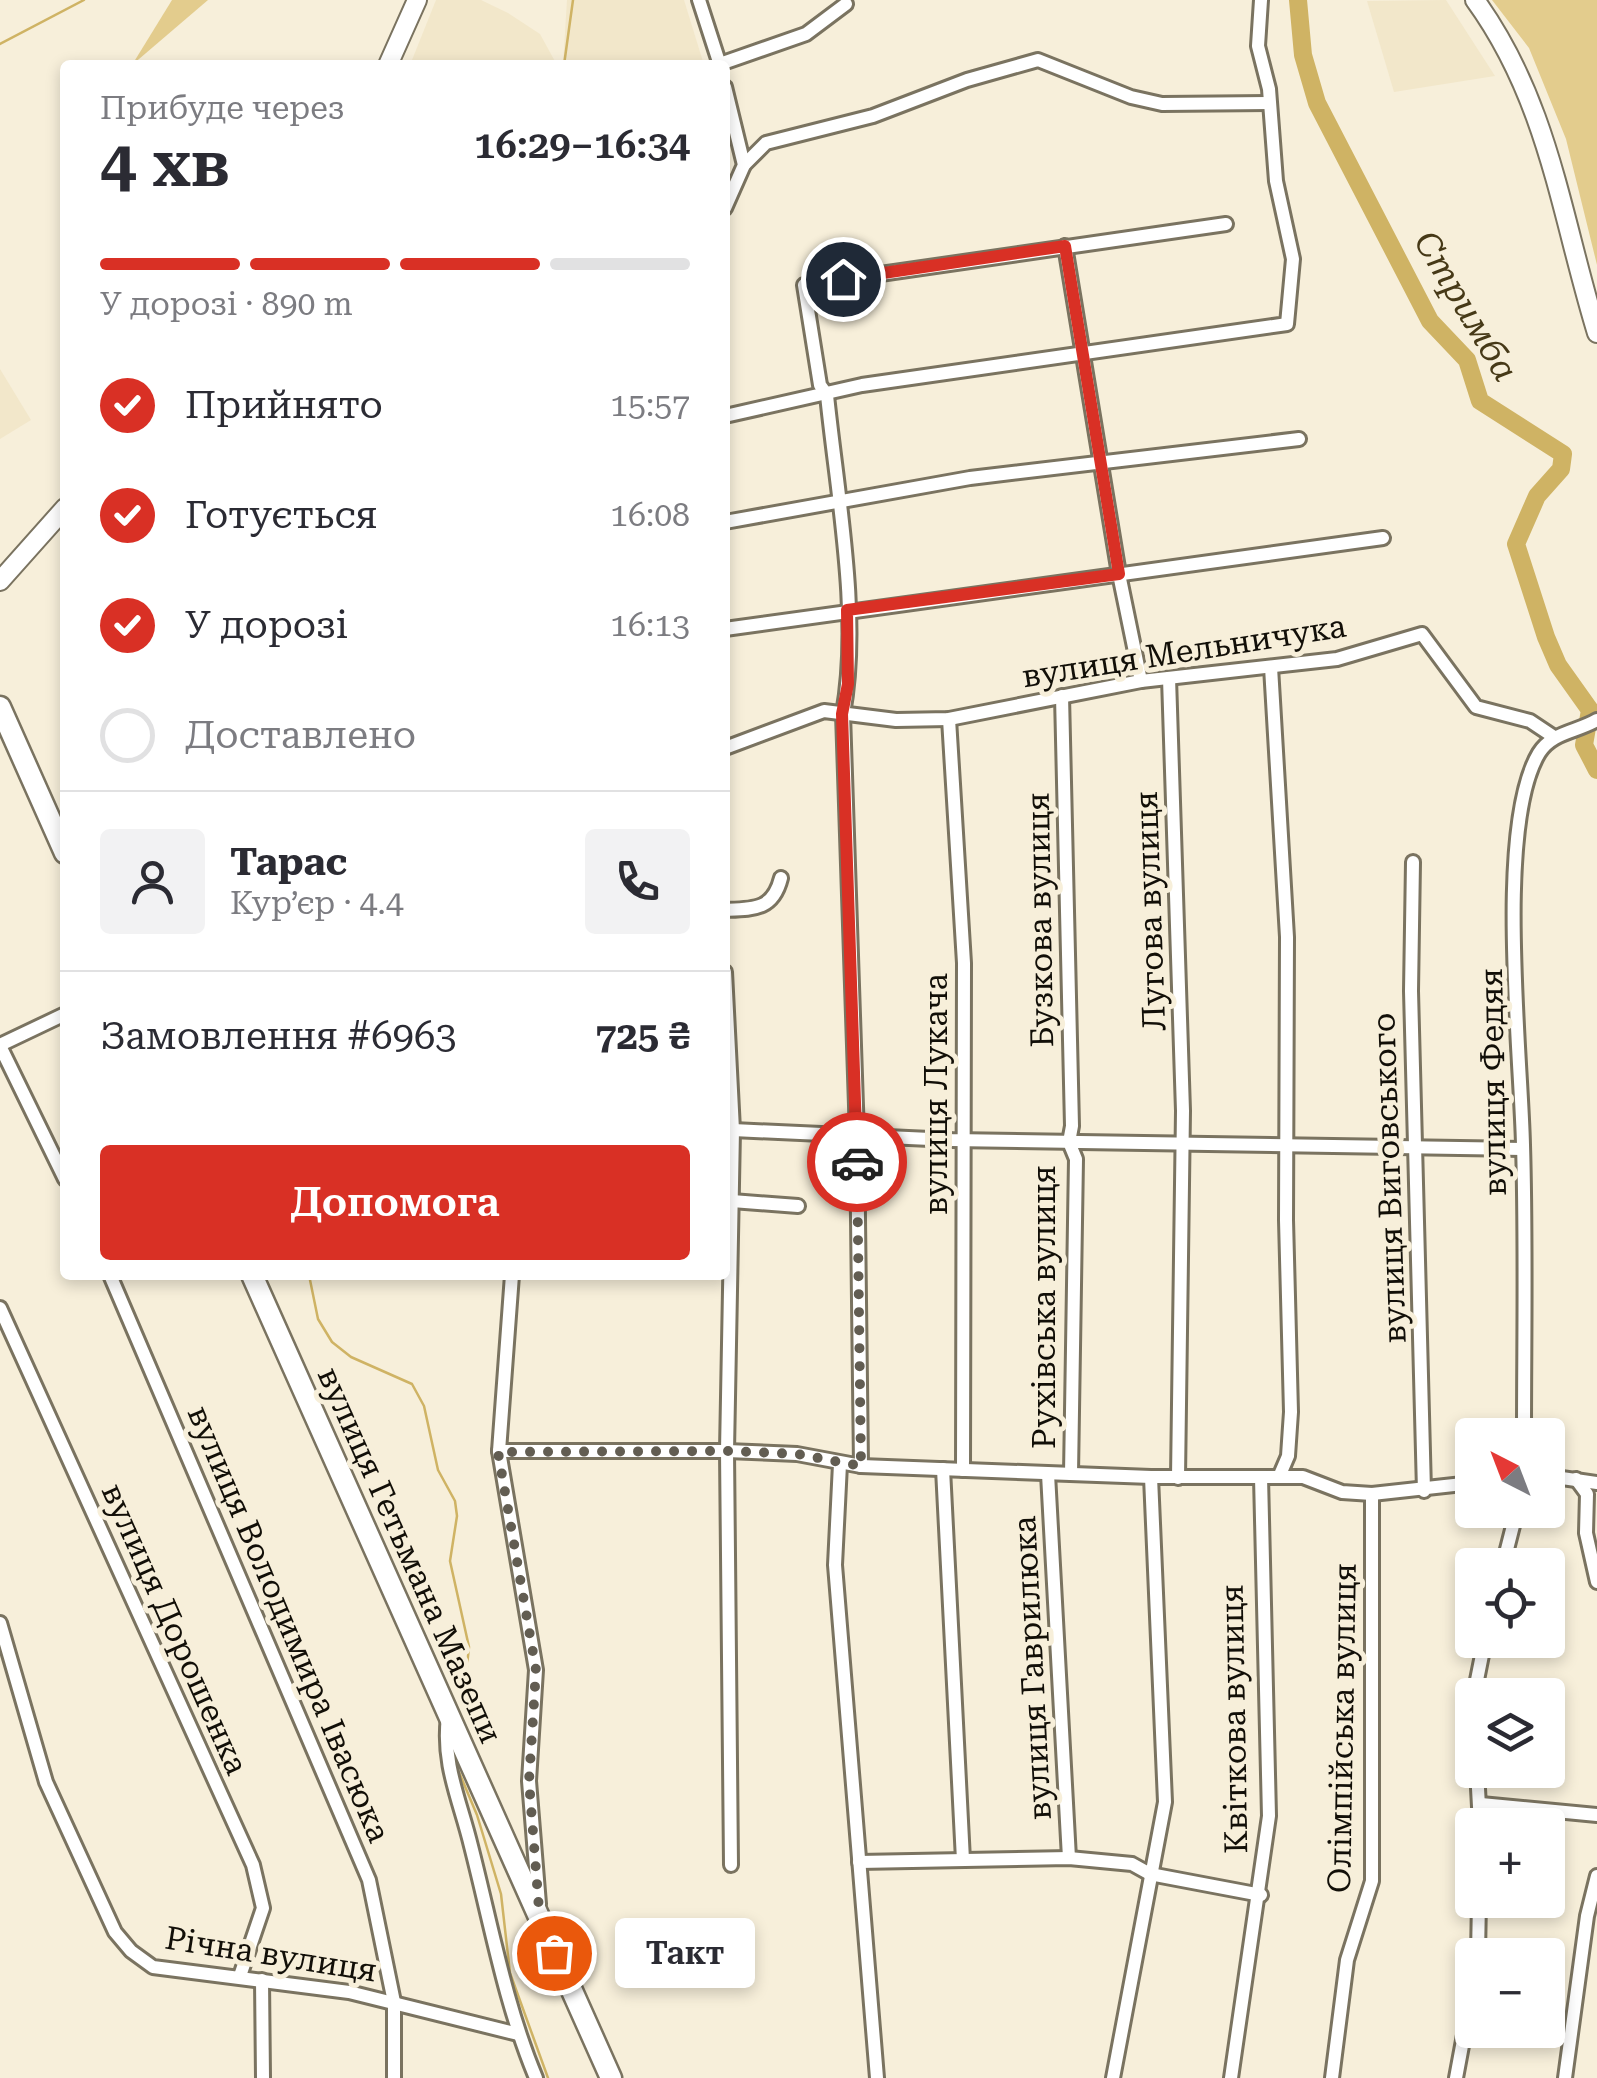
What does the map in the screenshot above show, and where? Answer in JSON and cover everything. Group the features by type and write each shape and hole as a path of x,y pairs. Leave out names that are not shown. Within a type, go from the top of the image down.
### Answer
{"main road":[{"path":"390,60 418,0"},
{"path":"1474,0 1516,62 1527,88 1552,158 1597,334"},
{"path":"0,581 60,513"},
{"path":"0,570 23,552"},
{"path":"0,707 60,842"},
{"name":"вулиця Гетьмана Мазепи","path":"254,1280 611,2078"}],"street":[{"path":"698,0 719,60"},
{"path":"730,415 862,384 1288,324 1294,259 1276,180 1269,104 1258,46 1261,0"},
{"path":"730,61 806,34 846,4"},
{"path":"730,197 744,165 766,143 874,116 967,80 1038,60 1131,97 1162,104 1269,104"},
{"path":"730,108 744,165"},
{"path":"861,1466 857,1136 842,714 848,684 847,610 827,395 820,385 804,286 1226,224"},
{"path":"1065,246 1119,574 1142,681"},
{"path":"730,521 838,500 1102,461 1298,439"},
{"path":"730,628 1383,538"},
{"name":"вулиця Мельничука","path":"730,746 824,711 896,720 949,719 1142,681 1337,660 1422,634 1476,706 1530,720 1554,737"},
{"path":"1271,666 1286,893 1291,1412 1288,1456 1279,1477"},
{"name":"Лугова вулиця","path":"1169,678 1182,1142 1178,1478"},
{"name":"Бузкова вулиця","path":"1062,696 1072,1126 1068,1142"},
{"name":"вулиця Лукача","path":"949,719 964,963 962,1470"},
{"path":"1554,737 1592,723"},
{"name":"вулиця Федяя","path":"1524,1418 1524,1149 1515,852 1520,800 1540,752 1554,737"},
{"name":"вулиця Виговського","path":"1412,862 1411,992 1424,1491"},
{"path":"730,909 766,905 776,895 781,878"},
{"path":"60,1016 0,1046 60,1170"},
{"path":"730,1071 733,1130 727,1451 731,1865"},
{"path":"733,1130 1068,1142 1524,1149"},
{"name":"Рухівська вулиця","path":"1068,1142 1076,1159 1071,1474"},
{"path":"732,1200 798,1206"},
{"name":"вулиця Володимира Івасюка","path":"112,1280 370,1880 394,2002 394,2078"},
{"path":"512,1280 498,1452 536,1670 529,1781 540,1922"},
{"name":"вулиця Дорошенка","path":"0,1308 253,1865 264,1908 240,1976"},
{"path":"498,1452 727,1451 797,1454 861,1466 1178,1478 1303,1477 1342,1492 1372,1494 1455,1486"},
{"path":"840,1464 835,1565 877,2078"},
{"path":"943,1469 963,1860"},
{"name":"вулиця Гаврилюка","path":"1048,1474 1069,1858"},
{"path":"1113,2078 1166,1802 1151,1477"},
{"name":"Квіткова вулиця","path":"1231,2078 1261,1895 1269,1816 1261,1477"},
{"path":"1565,1477 1597,1484"},
{"path":"1576,1478 1587,1494 1586,1533 1597,1582"},
{"name":"Олімпійська вулиця","path":"1332,2078 1347,1960 1372,1881 1372,1494"},
{"name":"Річна вулиця","path":"0,1623 46,1782 115,1932 130,1951 154,1967 240,1976 394,2002 518,2034"},
{"path":"448,1715 447,1768 466,1822 518,2034 536,2078"},
{"path":"1480,1788 1481,1808"},
{"path":"1481,1804 1597,1815"},
{"path":"859,1862 1069,1858 1132,1864 1150,1874 1261,1895"},
{"path":"1565,2078 1597,1876"},
{"path":"262,1980 263,2078"},
{"path":"1456,2078 1462,2048"}],"shaded area":[{"path":"172,0 208,0 138,60"},
{"path":"436,0 481,0 540,34 554,60 412,60"},
{"path":"567,0 684,0 702,60 563,60"},
{"path":"1446,0 1495,76 1394,92 1367,1"},
{"path":"1492,0 1597,0 1597,265 1566,139 1529,48"},
{"path":"0,369 31,420 0,439"}],"waterway":[{"path":"0,44 84,0"},
{"path":"565,60 573,0"},
{"name":"Стримба","path":"1298,0 1303,55 1317,103 1430,321 1467,360 1480,401 1563,454 1561,469 1537,496 1516,544 1558,665 1590,710 1584,745 1597,770"},
{"path":"310,1280 318,1319 332,1342 351,1357 412,1384 424,1406 438,1470 455,1501 457,1516 450,1561 469,1647 463,1703"},
{"path":"456,1765 477,1815 501,1894 510,1973 548,2078"}],"way so far":[{"path":"554,1953 540,1922 529,1781 536,1670 498,1452 727,1451 797,1454 861,1466 857,1162"}],"place":[{"name":"Такт","path":"554,1953"}],"route":[{"path":"843,279 1065,246 1119,574 847,610 848,684 842,714 857,1162"}]}
